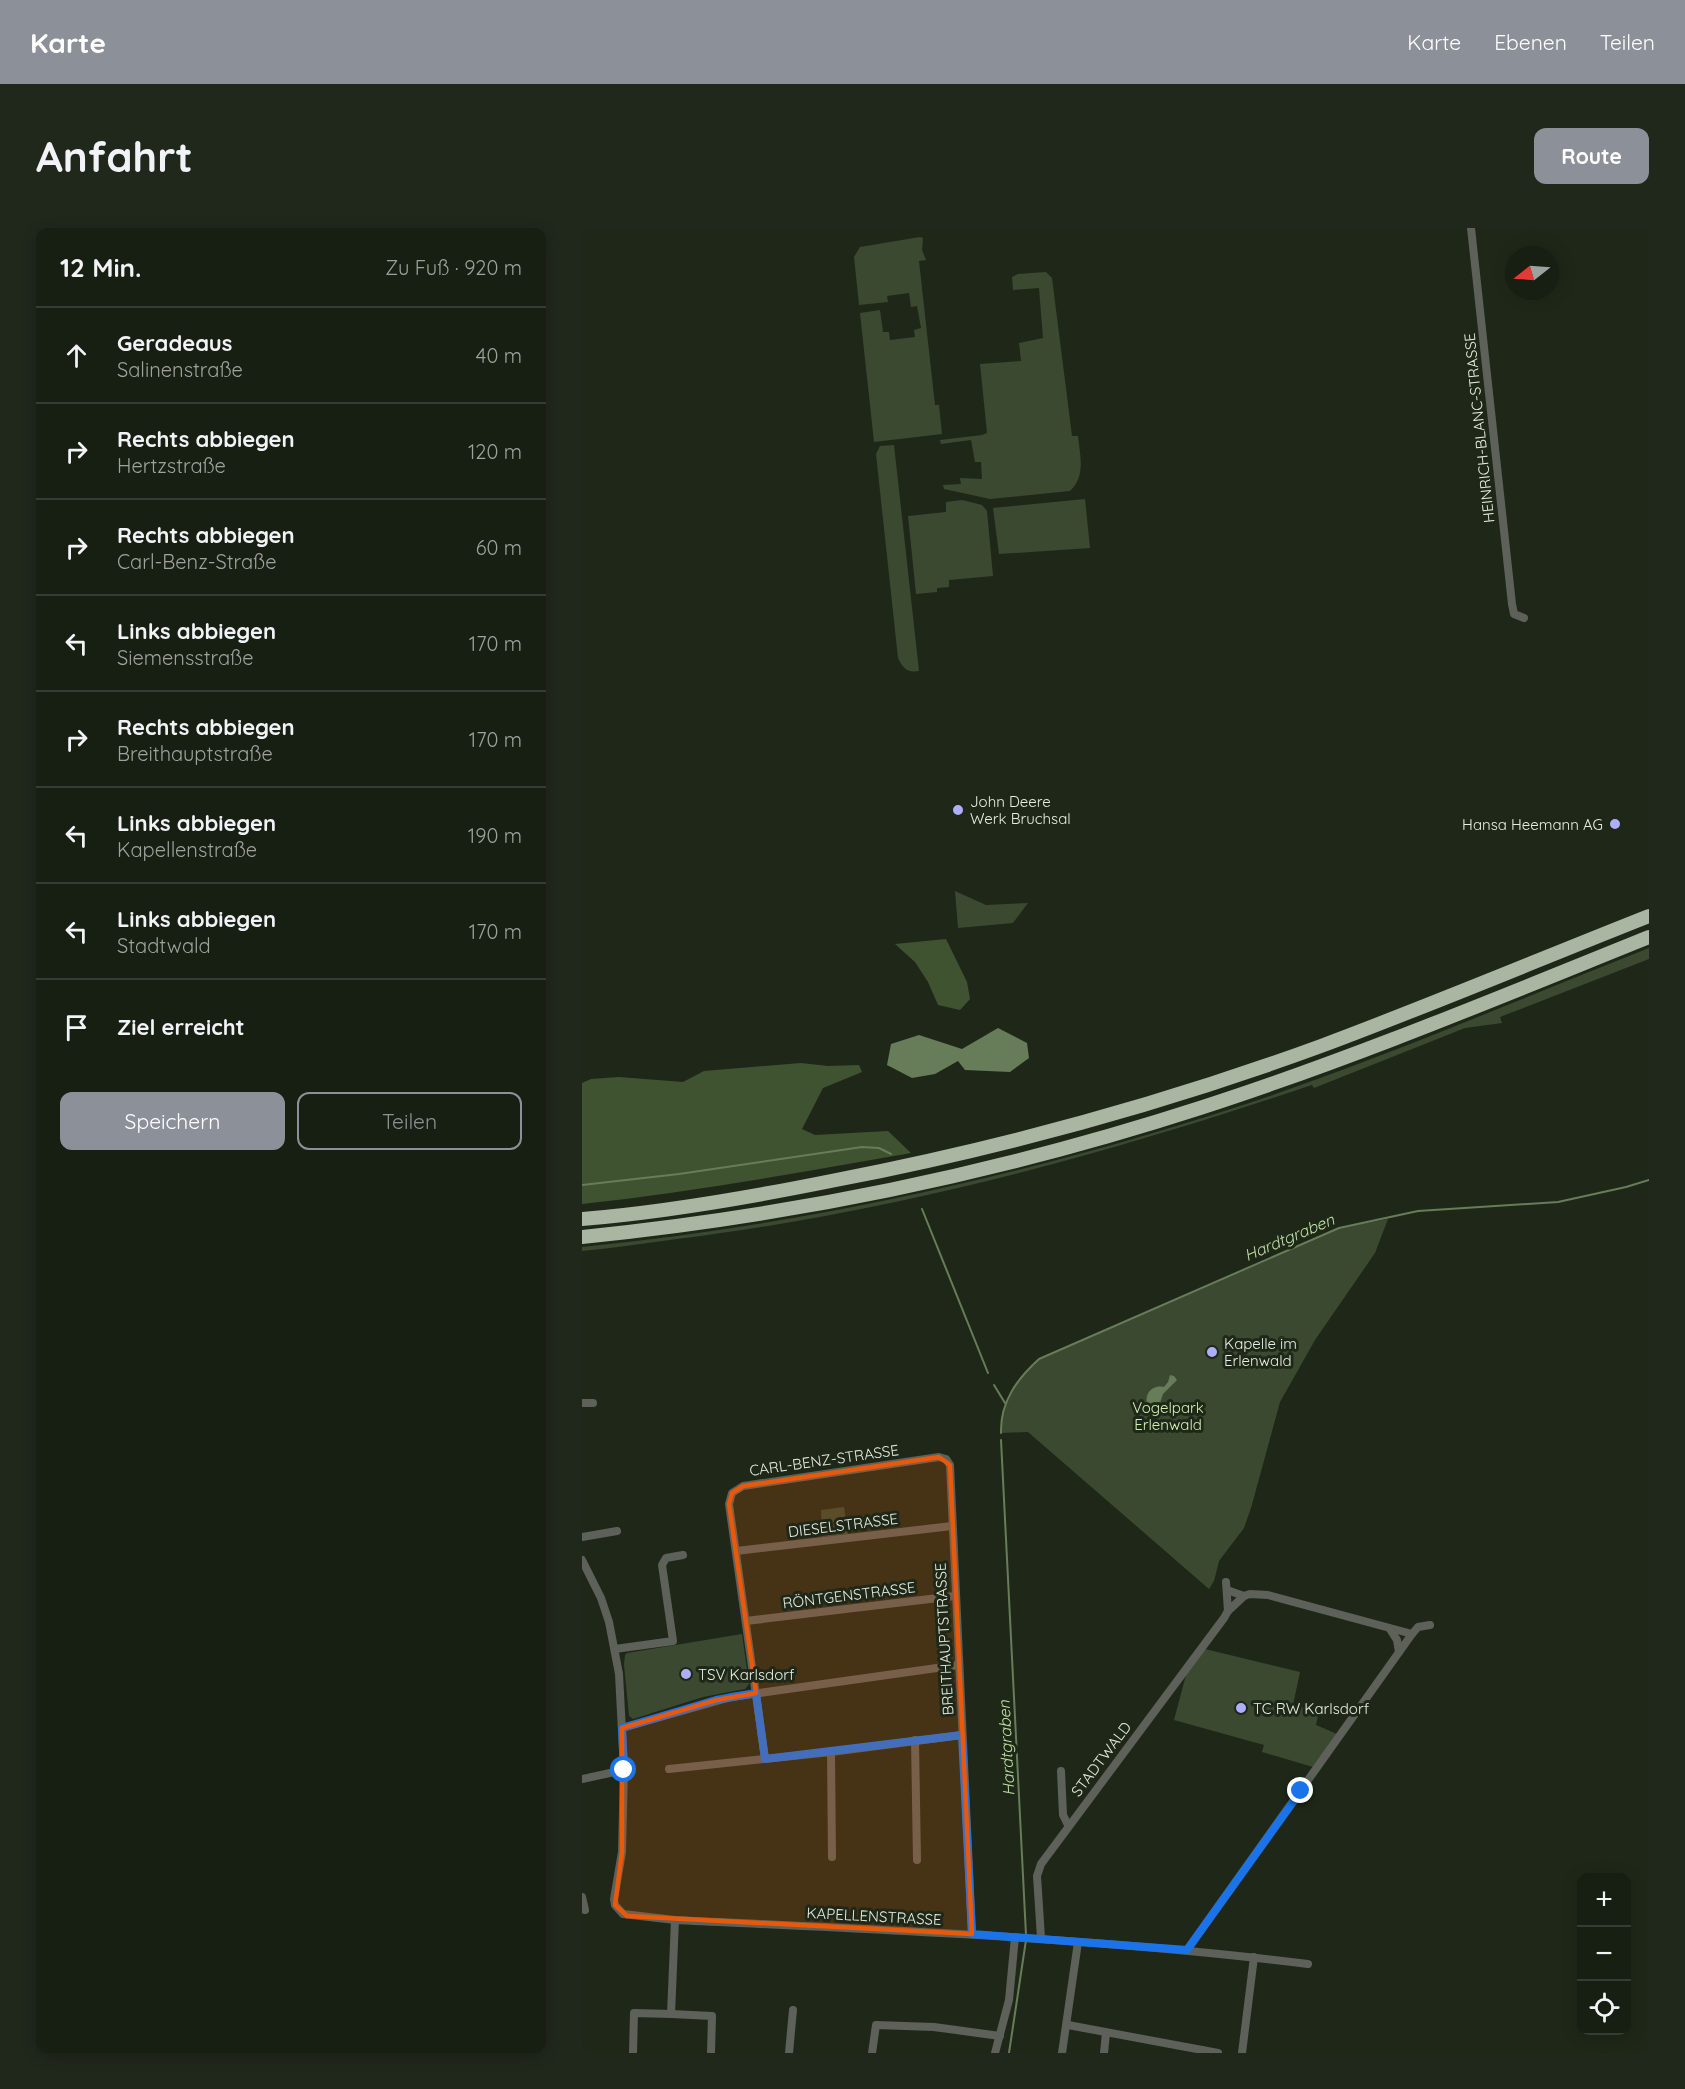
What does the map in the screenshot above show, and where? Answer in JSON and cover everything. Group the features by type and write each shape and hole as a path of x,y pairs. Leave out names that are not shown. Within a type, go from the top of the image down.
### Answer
{"highway":[{"path":"582,1219 679,1208 809,1186 951,1157 1081,1124 1193,1090 1322,1046 1649,916"},
{"path":"582,1237 741,1217 845,1199 956,1175 1087,1142 1307,1072 1649,937"}],"street":[{"name":"HEINRICH-BLANC-STRASSE","path":"1471,228 1512,604 1514,614 1524,618"},
{"path":"582,1403 593,1403"},
{"name":"BREITHAUPTSTRASSE","path":"939,1457 946,1459 950,1465 972,1934"},
{"name":"CARL-BENZ-STRASSE","path":"765,1759 729,1504 732,1493 743,1485 939,1457"},
{"name":"DIESELSTRASSE","path":"736,1551 952,1526"},
{"path":"582,1537 617,1531"},
{"path":"615,1649 673,1641 662,1565 666,1558 683,1555"},
{"path":"582,1560 601,1598 615,1649 620,1674 624,1770 582,1779"},
{"path":"1228,1611 1227,1586 1244,1596 1268,1595 1412,1634"},
{"name":"RÖNTGENSTRASSE","path":"746,1621 956,1596"},
{"name":"STADTWALD","path":"1041,1938 1037,1876 1041,1864 1228,1611 1244,1596"},
{"path":"1187,1950 1412,1634 1418,1627 1430,1625"},
{"path":"1390,1629 1397,1640 1399,1652"},
{"path":"622,1728 716,1700 958,1665"},
{"path":"669,1769 962,1735"},
{"path":"915,1740 917,1860"},
{"path":"831,1752 832,1857"},
{"name":"KAPELLENSTRASSE","path":"624,1770 622,1852 614,1899 619,1911 627,1916 1041,1938 1187,1950 1308,1964"},
{"path":"1061,1771 1063,1815 1068,1825"},
{"path":"582,1897 585,1910"},
{"path":"671,2014 675,1920"},
{"path":"995,2053 1010,1992 1016,1937"},
{"path":"1062,2053 1068,2025 1078,1942"},
{"path":"1242,2053 1254,1957"},
{"path":"789,2053 793,2010"},
{"path":"633,2053 634,2013 712,2016 711,2053"},
{"path":"872,2053 876,2025 934,2027 1000,2036"},
{"path":"1068,2025 1201,2052 1218,2053"},
{"path":"1104,2053 1106,2033"}],"highlighted area":[{"path":"939,1457 950,1465 972,1934 627,1916 615,1905 622,1852 622,1728 716,1700 756,1693 729,1504 732,1493 743,1486"}],"green space":[{"path":"923,238 922,250 926,260 919,261 935,405 939,405 942,434 874,442 860,313 880,310 883,332 889,332 890,340 915,337 914,330 921,328 917,306 911,307 909,293 887,296 888,302 859,305 854,257 860,247"},
{"path":"1046,272 1052,278 1072,436 1078,436 1081,465 1078,479 1070,491 990,499 944,489 943,485 961,484 960,478 982,479 981,462 975,462 971,440 941,444 940,440 987,433 980,364 1021,361 1019,343 1043,338 1039,288 1013,290 1012,277 1018,274"},
{"path":"894,445 919,671 906,669 898,658 876,454 880,446"},
{"path":"1085,499 1090,548 999,554 993,508"},
{"path":"962,500 982,505 987,511 993,576 949,580 949,587 937,588 937,592 916,594 908,516 946,512 946,502"},
{"path":"955,891 986,905 1028,903 1013,923 958,928"},
{"path":"1649,948 1649,959 1500,1017 1502,1023 1465,1028 1314,1088 1312,1085 1156,1135 919,1197 758,1228 582,1251 582,1247 748,1226 913,1195 995,1176 1157,1132 1237,1107 1393,1051"},
{"name":"Vogelpark Erlenwald","path":"1388,1219 1375,1253 1315,1340 1280,1402 1244,1528 1219,1561 1214,1581 1209,1589 1028,1432 1001,1433 1007,1401 1017,1383 1039,1359 1339,1228"},
{"path":"844,1507 848,1534 822,1537 821,1510"},
{"name":"TSV Karlsdorf","path":"742,1634 749,1684 745,1689 703,1697 633,1719 629,1716 624,1664 627,1653"},
{"name":"TC RW Karlsdorf","path":"1205,1649 1300,1672 1293,1705 1319,1711 1316,1725 1337,1734 1313,1767 1262,1752 1264,1745 1174,1720 1186,1675"}],"shaded area":[{"path":"946,939 967,982 970,999 960,1010 938,1005 928,982 915,962 895,944"},
{"path":"998,1028 1027,1043 1029,1058 1010,1072 965,1070 958,1061 935,1074 912,1078 887,1065 891,1044 919,1035 962,1049"},
{"path":"801,1063 828,1066 859,1065 862,1072 823,1088 802,1129 815,1135 888,1131 911,1153 706,1188 582,1204 582,1083 591,1079 619,1077 683,1082 704,1071"},
{"path":"1170,1375 1177,1380 1163,1394 1159,1406 1154,1408 1148,1406 1147,1398 1150,1391 1156,1387 1164,1387"}],"waterway":[{"path":"582,1185 679,1174 862,1147 879,1148 891,1154"},
{"name":"Hardtgraben","path":"1001,1433 1003,1411 1011,1392 1039,1359 1339,1228 1418,1211 1558,1202 1649,1180"},
{"path":"922,1209 988,1373"},
{"path":"994,1385 1005,1403"},
{"name":"Hardtgraben","path":"1001,1440 1026,1935"},
{"name":"Hardtgraben","path":"1009,2053 1026,1940"}],"place":[{"name":"John Deere Werk Bruchsal","path":"958,810"},
{"name":"Hansa Heemann AG","path":"1615,824"},
{"name":"Kapelle im Erlenwald","path":"1212,1352"},
{"name":"TSV Karlsdorf","path":"686,1674"},
{"name":"TC RW Karlsdorf","path":"1241,1708"}],"route":[{"path":"624,1770 622,1728 716,1700 756,1693 765,1759 962,1735 972,1934 1187,1950 1301,1791"}]}
